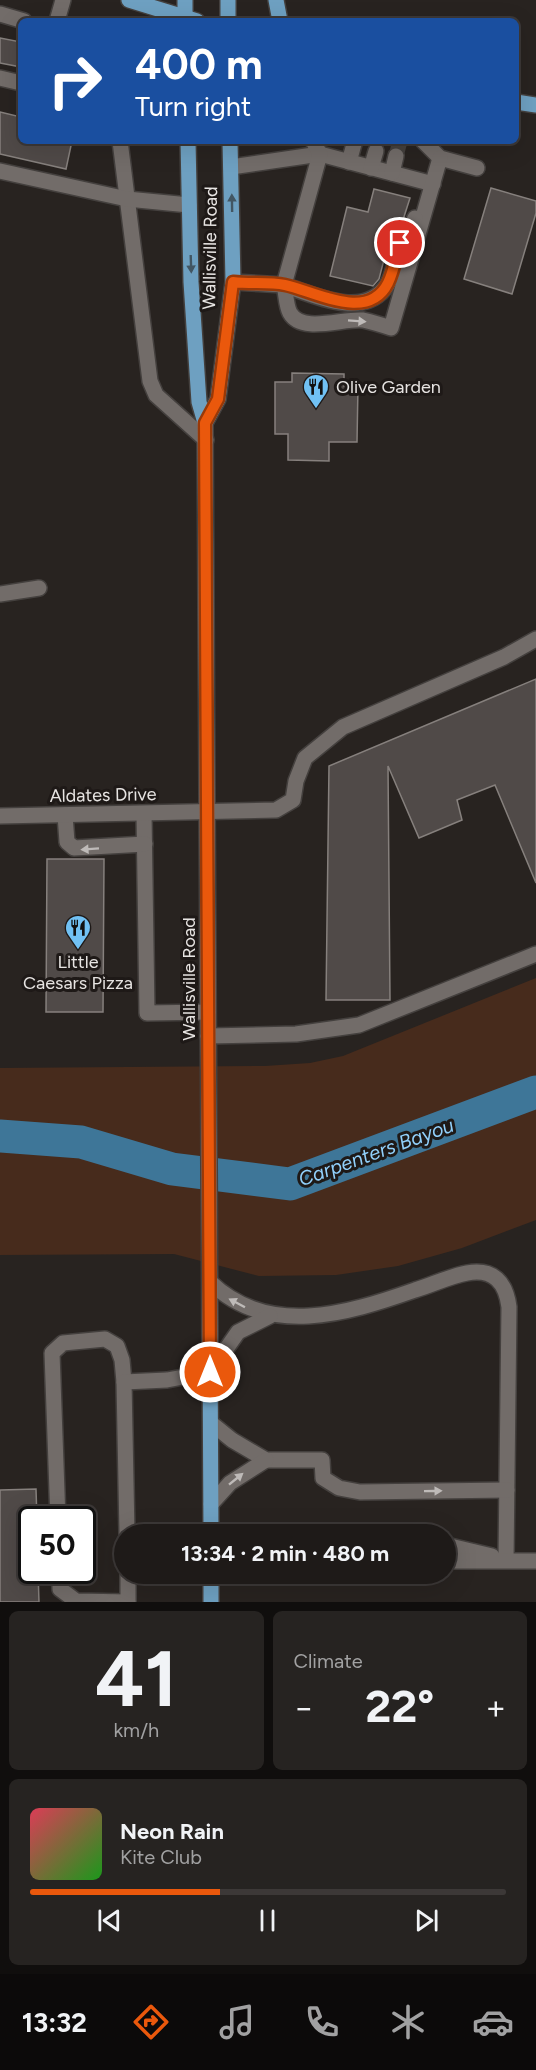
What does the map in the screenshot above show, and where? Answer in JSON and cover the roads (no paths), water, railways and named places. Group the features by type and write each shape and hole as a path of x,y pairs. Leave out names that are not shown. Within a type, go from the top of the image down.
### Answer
{"main road":[{"path":"129,0 183,18"},
{"path":"184,0 188,18"},
{"path":"228,0 228,18"},
{"path":"276,0 279,18"},
{"path":"519,102 536,105"},
{"name":"Wallisville Road","path":"188,144 199,402 205,423 206,440 211,1524"},
{"name":"Wallisville Road","path":"205,423 218,399 233,282 232,144"},
{"path":"211,1584 211,1602"}],"street":[{"path":"58,18 63,0"},
{"path":"0,14 18,19"},
{"path":"0,78 18,81"},
{"path":"120,144 150,381 156,395 206,440"},
{"path":"349,162 354,144"},
{"path":"427,144 440,158 477,168"},
{"path":"316,148 284,285 290,314 298,321 309,325 336,320 362,320 391,328 440,158"},
{"path":"231,167 316,148 349,162 433,184"},
{"path":"371,168 376,151"},
{"path":"392,173 396,156"},
{"path":"0,171 127,199 189,205"},
{"path":"233,282 284,285 338,301 360,304 375,297 387,285 400,243 411,230 415,218 426,207"},
{"path":"0,594 39,588"},
{"name":"Aldates Drive","path":"0,816 276,810 293,800 296,781 305,758 343,727 504,657 536,639"},
{"path":"144,814 147,1013 208,1012"},
{"path":"65,815 67,842 74,849 145,844"},
{"path":"208,1036 296,1034 359,1025 536,954"},
{"path":"210,1282 232,1300 270,1316 335,1314 373,1305 468,1272 486,1273 500,1280 507,1290 509,1307 506,1560"},
{"path":"124,1382 167,1380 210,1372 238,1332 270,1316"},
{"path":"57,1506 52,1353 63,1343 105,1340 117,1346 122,1360 127,1524"},
{"path":"211,1424 232,1440 266,1460 322,1460 323,1478 339,1488 375,1492 507,1491"},
{"path":"211,1504 230,1483 266,1460"},
{"path":"456,1548 506,1560"},
{"path":"456,1561 536,1561"},
{"path":"60,1584 60,1589 76,1601 128,1602 128,1584"}],"waterway":[{"name":"Carpenters Bayou","path":"0,1136 81,1142 172,1169 290,1184 536,1092"}],"tunnel":[{"path":"396,156 399,144"}],"place":[{"name":"Olive Garden","path":"316,410"},
{"name":"Little Caesars Pizza","path":"78,951"}]}
